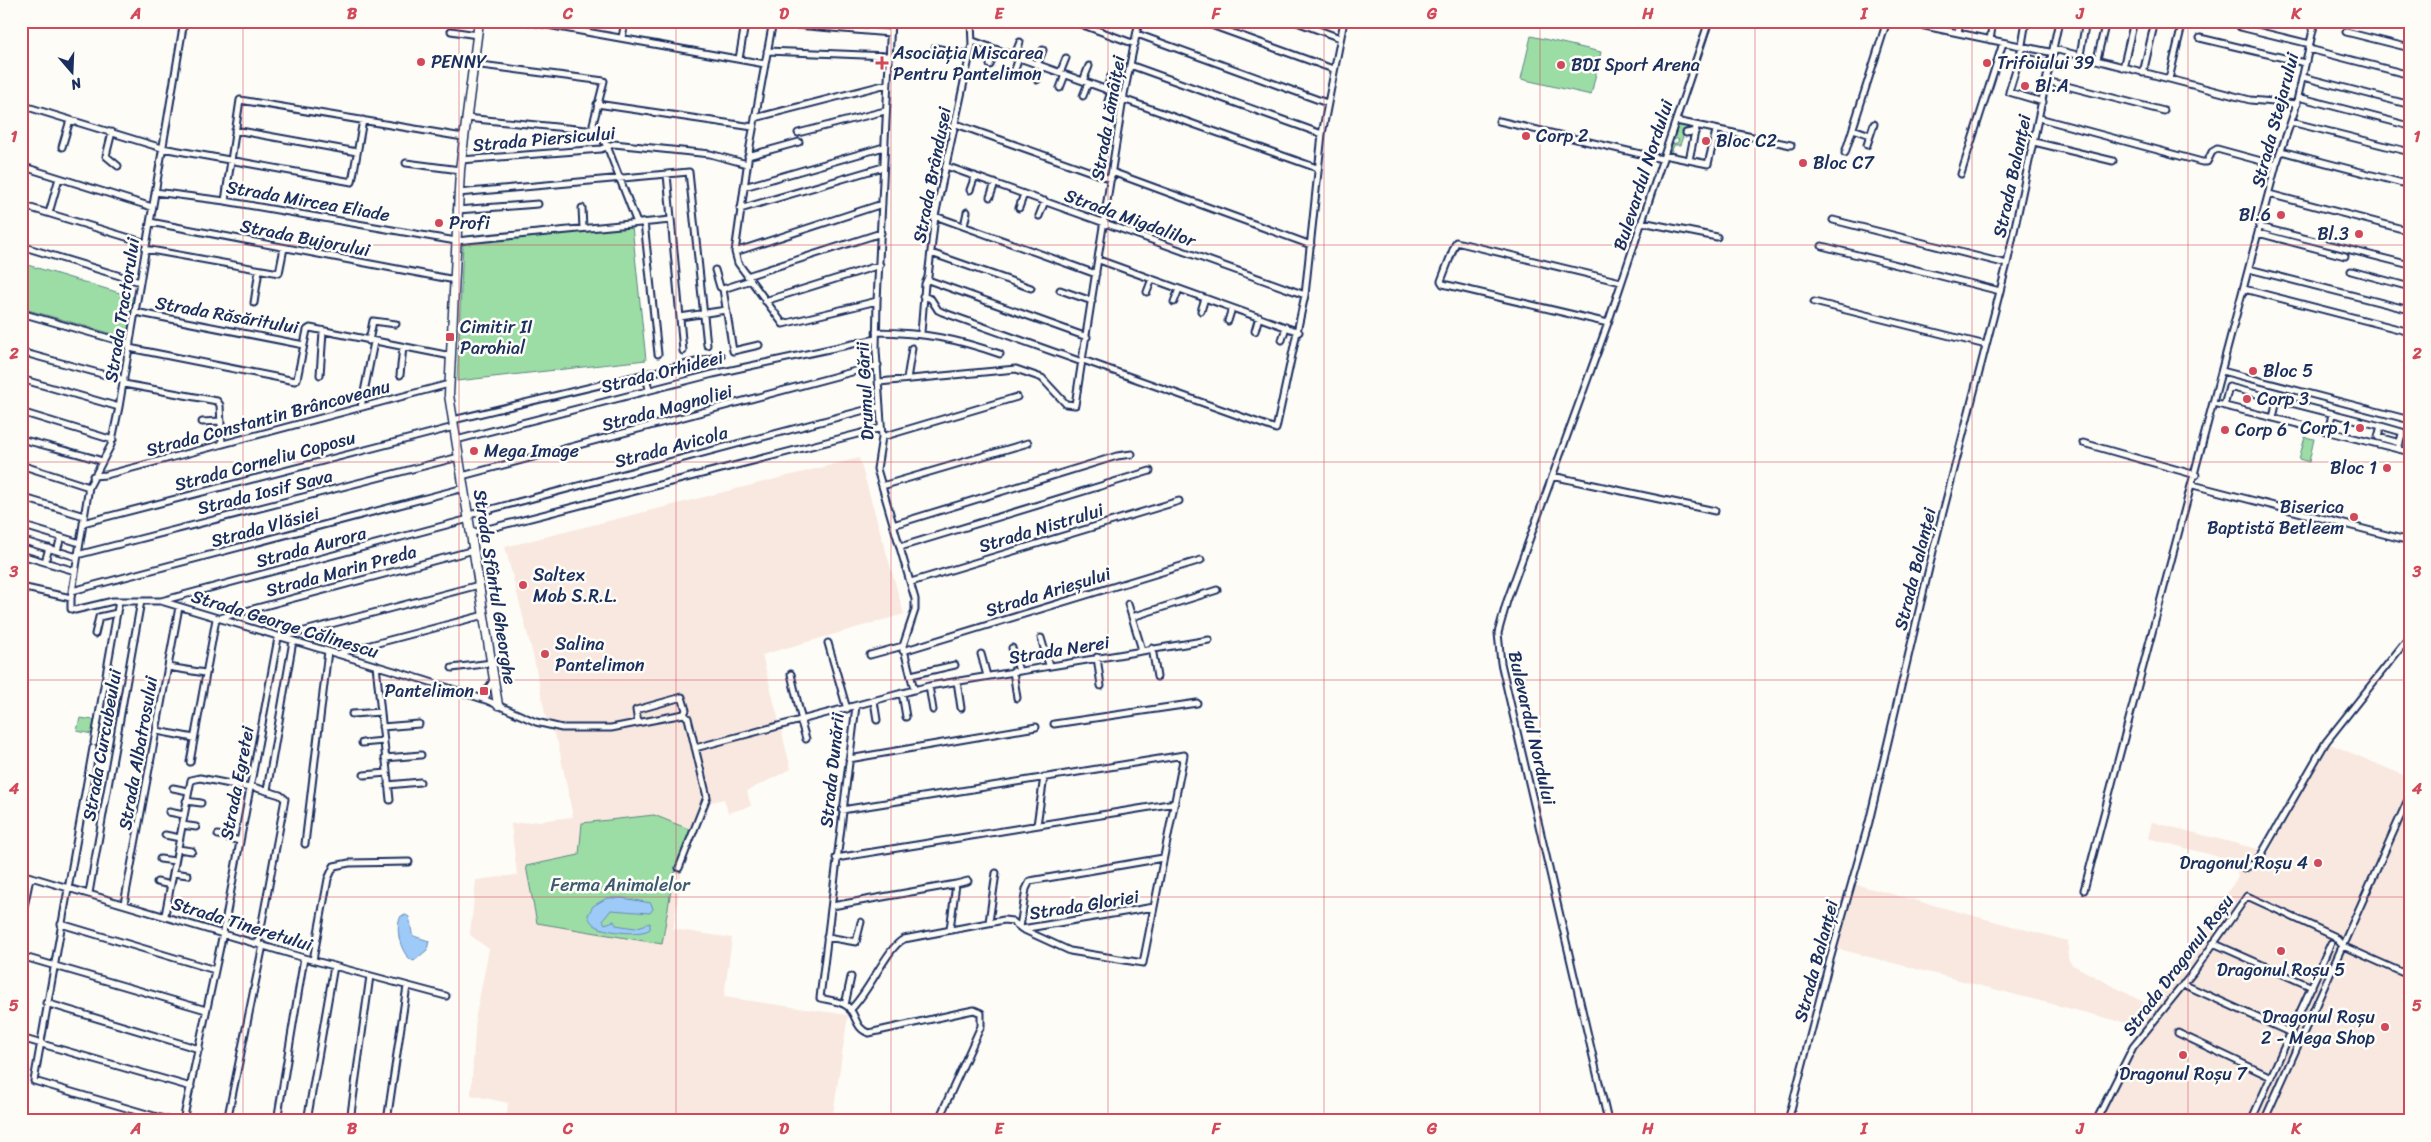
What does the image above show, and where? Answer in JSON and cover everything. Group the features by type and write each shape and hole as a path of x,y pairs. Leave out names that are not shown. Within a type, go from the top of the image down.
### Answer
{"street":[{"name":"Strada Tractorului","path":"71,598 89,487 113,440 184,21"},
{"name":"Strada Sfântul Gheorghe","path":"479,21 460,160 449,384 453,423 498,705 536,722 562,728 601,729 684,714"},
{"path":"525,21 765,64"},
{"path":"622,38 625,21"},
{"name":"Drumul Gării","path":"891,21 885,111 876,332 882,437 877,465 911,582 916,606 903,648"},
{"name":"Strada Brândușei","path":"920,333 923,296 925,284 928,280 935,216 973,42 971,21"},
{"path":"1072,21 1134,44"},
{"name":"Strada Lămâiței","path":"907,379 1016,368 1042,378 1066,404 1074,406 1076,404 1123,98 1139,21"},
{"path":"1200,21 1334,69"},
{"path":"1294,21 1340,38"},
{"path":"923,296 930,298 938,310 946,314 1276,429 1299,332 1311,245 1317,168 1327,103 1344,21"},
{"name":"Bulevardul Nordului","path":"1608,1121 1498,646 1499,626 1608,323 1709,21"},
{"path":"1845,153 1887,21"},
{"path":"1958,33 1960,21"},
{"path":"1990,40 1993,21"},
{"path":"2026,21 2020,56 2009,92 2042,102"},
{"name":"Strada Balanței","path":"1788,1121 1829,963 1867,828 1934,547 2007,264 2059,21"},
{"path":"2080,56 2086,21"},
{"path":"2097,60 2106,21"},
{"path":"2123,68 2134,21"},
{"path":"2142,72 2155,21"},
{"path":"2169,80 2183,21"},
{"path":"2305,21 2315,22"},
{"path":"877,301 783,324 737,261 735,252 748,156 773,22 890,33"},
{"path":"1905,22 1926,24 2003,43 2080,56 2250,100 2297,104"},
{"name":"Strada Stejarului","path":"2084,890 2115,766 2196,475 2276,164 2297,104 2315,22"},
{"path":"738,59 744,24"},
{"path":"2240,27 2410,75"},
{"path":"450,31 477,35"},
{"path":"2346,32 2410,48"},
{"path":"1137,34 1327,103"},
{"path":"2200,38 2306,64"},
{"path":"973,42 1317,168"},
{"path":"1014,72 1020,42"},
{"path":"1960,174 2003,43"},
{"path":"935,48 970,55"},
{"path":"990,65 995,50"},
{"path":"1037,80 1043,50"},
{"path":"767,51 888,56"},
{"path":"2020,56 2051,64"},
{"path":"1060,88 1066,58"},
{"path":"473,64 604,81 593,121 595,128 607,146 637,223"},
{"path":"1130,65 1322,134"},
{"path":"1083,96 1088,66"},
{"path":"1107,104 1111,76"},
{"path":"2302,77 2407,104"},
{"path":"2047,81 2164,111"},
{"path":"755,118 887,84"},
{"path":"2298,97 2410,126"},
{"path":"225,201 240,100 463,137"},
{"path":"597,104 754,127"},
{"path":"21,113 22,105 162,148 352,182 363,120"},
{"path":"798,133 885,111"},
{"path":"466,118 586,130 595,128"},
{"path":"2039,118 2202,162 2207,162 2212,152 2217,149 2276,164"},
{"path":"62,147 70,120"},
{"path":"1676,121 1791,145"},
{"path":"1499,122 1663,157 1708,164 1716,131"},
{"path":"2291,122 2410,152"},
{"path":"956,124 1111,179"},
{"path":"1867,145 1874,124"},
{"path":"1686,133 1696,129 1689,160"},
{"path":"1853,129 1870,135"},
{"path":"235,130 357,152"},
{"path":"112,132 106,156 118,166"},
{"path":"748,156 798,142"},
{"path":"2034,142 2113,161"},
{"name":"Strada Piersicului","path":"460,160 600,149 614,144 701,153 747,164"},
{"path":"744,187 884,147"},
{"path":"2281,151 2410,185"},
{"path":"406,163 460,170"},
{"path":"21,166 152,207"},
{"name":"Strada Migdalilor","path":"946,166 1305,294"},
{"path":"740,209 883,167"},
{"path":"458,192 689,172 707,345"},
{"path":"1112,172 1311,245"},
{"path":"668,174 683,350"},
{"path":"970,190 974,176"},
{"path":"49,213 59,178"},
{"path":"990,197 995,184"},
{"name":"Strada Mircea Eliade","path":"155,192 225,201 456,240 671,220"},
{"path":"1019,208 1024,194"},
{"path":"2269,194 2410,231"},
{"path":"1040,216 1045,202"},
{"path":"457,210 538,204"},
{"path":"735,252 882,204"},
{"path":"21,205 146,246 259,270 280,273 284,248"},
{"path":"582,208 583,228"},
{"path":"964,226 967,212"},
{"path":"935,216 1096,274"},
{"path":"1833,220 2007,264"},
{"name":"Strada Bujorului","path":"150,222 455,280"},
{"path":"644,222 658,354"},
{"path":"1642,222 1717,237"},
{"path":"2259,230 2345,256"},
{"path":"2259,230 2410,265"},
{"path":"723,289 749,278 881,233"},
{"path":"1608,323 1442,284 1441,281 1456,242 1622,282"},
{"path":"21,246 140,282"},
{"path":"1822,246 2000,291"},
{"path":"931,253 1031,288"},
{"path":"1099,260 1299,332"},
{"path":"766,301 880,265"},
{"path":"2249,269 2410,310"},
{"path":"254,303 259,270"},
{"path":"715,270 720,287 723,289 733,351 759,345"},
{"path":"2351,271 2410,287"},
{"path":"1147,292 1152,279"},
{"path":"928,280 1087,337"},
{"path":"1174,302 1179,289"},
{"path":"2244,289 2410,332"},
{"path":"1060,290 1092,301"},
{"path":"1201,311 1205,298"},
{"path":"1814,302 1986,345"},
{"path":"1228,321 1232,308"},
{"path":"680,317 726,310"},
{"name":"Strada Răsăritului","path":"135,312 304,344 308,329 451,356"},
{"path":"21,313 130,346 296,380 304,344"},
{"path":"1255,331 1259,318"},
{"path":"361,407 373,321 396,324"},
{"path":"1282,340 1286,327"},
{"path":"320,375 323,332"},
{"path":"876,332 920,333 969,343 1000,354"},
{"name":"Strada Orhideei","path":"456,440 649,389 803,353 876,339"},
{"path":"400,375 403,347"},
{"path":"879,382 907,379 912,348"},
{"path":"21,352 124,382 217,401 220,405 222,444"},
{"name":"Strada Corneliu Coposu","path":"83,523 453,423 645,373 721,356"},
{"name":"Strada Magnoliei","path":"462,476 878,365"},
{"path":"2222,371 2410,420"},
{"path":"645,373 649,389"},
{"path":"21,378 119,407"},
{"name":"Strada Constantin Brâncoveanu","path":"93,476 449,384"},
{"path":"2224,406 2229,387 2401,432 2398,449"},
{"path":"882,437 1018,397"},
{"path":"2273,418 2277,400"},
{"path":"2213,403 2410,452"},
{"name":"Strada Avicola","path":"469,517 880,406"},
{"path":"21,412 113,440"},
{"path":"2328,432 2332,414"},
{"path":"202,422 220,422"},
{"path":"2381,426 2378,438 2400,443"},
{"path":"472,534 881,428"},
{"path":"21,439 58,450 68,449 102,461"},
{"path":"882,486 1028,443"},
{"path":"2084,444 2196,475"},
{"path":"893,525 1117,456 1132,454"},
{"name":"Strada Iosif Sava","path":"77,556 459,457"},
{"path":"21,466 89,487"},
{"path":"900,547 1150,471"},
{"path":"1552,476 1716,511"},
{"path":"2193,485 2410,541"},
{"name":"Strada Vlăsiei","path":"72,591 464,488"},
{"path":"21,496 84,516"},
{"name":"Strada Nistrului","path":"911,582 1179,501"},
{"name":"Strada Aurora","path":"161,601 469,517"},
{"path":"21,525 80,543"},
{"path":"57,551 61,537"},
{"path":"21,540 77,556"},
{"path":"45,562 49,548"},
{"name":"Strada Marin Preda","path":"216,618 474,550"},
{"path":"21,555 75,571"},
{"name":"Strada Arieșului","path":"870,655 903,648 1201,560"},
{"path":"278,638 480,585"},
{"path":"21,587 71,598"},
{"path":"1132,617 1217,590"},
{"name":"Strada George Călinescu","path":"71,598 70,606 73,610 120,601 161,601 278,638 376,665 498,705"},
{"path":"120,601 46,1003 34,1081 170,1121"},
{"name":"Strada Curcubeului","path":"89,893 141,601"},
{"path":"1128,604 1142,650"},
{"name":"Strada Albatrosului","path":"124,904 179,607"},
{"path":"95,634 98,616 117,613"},
{"path":"339,654 484,615"},
{"path":"190,762 216,618"},
{"path":"2244,869 2254,863 2261,855 2326,742 2410,636"},
{"name":"Strada Egretei","path":"183,1121 223,933 278,638"},
{"path":"1042,638 1049,665"},
{"name":"Strada Nerei","path":"914,689 1096,657 1209,640"},
{"path":"266,790 293,641"},
{"path":"828,643 847,709"},
{"path":"856,706 914,689 903,648"},
{"path":"1012,648 1016,671 1017,698"},
{"path":"1152,648 1158,676"},
{"path":"305,844 328,651"},
{"path":"981,654 987,676"},
{"path":"1096,657 1101,686"},
{"path":"452,668 492,663"},
{"path":"911,676 955,664"},
{"path":"376,665 390,800"},
{"path":"168,667 205,673"},
{"path":"791,674 806,739"},
{"path":"486,700 488,689 494,678"},
{"path":"957,681 961,708"},
{"path":"929,686 933,710"},
{"path":"902,693 906,717"},
{"path":"638,723 636,710 680,698 683,699 686,708 684,714 688,718 707,796 679,868"},
{"path":"874,701 877,720"},
{"path":"1054,724 1196,703"},
{"name":"Strada Dunării","path":"695,748 856,706 820,998 845,1005"},
{"path":"352,714 381,712"},
{"path":"382,727 419,724"},
{"path":"849,759 1036,727"},
{"path":"157,731 194,738"},
{"path":"362,743 384,741"},
{"path":"385,758 420,754"},
{"path":"842,810 1184,755 1175,803 1164,858 1154,907 1143,963 1070,951 1021,928 1026,889 1030,881 1164,858"},
{"path":"364,775 387,774"},
{"path":"1037,825 1044,777"},
{"path":"165,915 191,780 197,778 250,787 266,790 283,797 285,802 261,945 227,1121"},
{"path":"388,785 420,782"},
{"path":"173,788 188,791"},
{"path":"2264,1121 2410,795"},
{"path":"186,801 201,803"},
{"path":"836,858 1175,803"},
{"path":"169,812 184,815"},
{"path":"182,825 196,827"},
{"path":"165,835 180,838"},
{"path":"218,835 240,841"},
{"path":"178,849 192,851"},
{"path":"160,859 175,862"},
{"path":"313,960 328,878 334,866 409,862"},
{"path":"173,872 188,875"},
{"path":"989,922 996,873"},
{"name":"Strada Tineretului","path":"21,874 165,915 304,958 446,996"},
{"path":"21,921 30,878"},
{"path":"832,906 968,881"},
{"path":"157,882 171,885"},
{"path":"950,929 956,884"},
{"name":"Strada Dragonul Roșu","path":"2096,1121 2133,1047 2183,984 2247,896 2334,936 2343,946 2410,976"},
{"name":"Strada Gloriei","path":"850,1010 864,996 900,940 989,922 1008,920 1021,928 1154,907"},
{"path":"827,938 856,942 861,922"},
{"path":"61,924 215,970"},
{"path":"2213,943 2312,987"},
{"path":"2251,1121 2331,943"},
{"path":"21,956 206,1010"},
{"path":"277,1121 304,958"},
{"path":"307,1121 334,966"},
{"path":"350,1121 370,976"},
{"path":"851,977 845,1005 850,1010 857,1025 869,1033 974,1010 981,1013 981,1026 938,1121"},
{"path":"2183,984 2291,1033"},
{"path":"387,1121 407,986"},
{"path":"46,1003 198,1049"},
{"path":"2178,1033 2271,1077"},
{"path":"21,1038 191,1087"},
{"path":"21,1120 25,1121"}],"shaded area":[{"path":"859,458 904,614 762,655 791,769 747,791 751,806 728,813 724,799 711,802 682,870 673,929 732,938 724,997 848,1015 832,1121 506,1121 508,1103 471,1095 476,1015 489,949 470,935 476,880 517,875 511,824 573,817 558,743 546,718 533,655 505,547"},
{"path":"2328,743 2410,778 2410,1121 2092,1121 2141,1027 1835,948 1854,884 2068,941 2068,958 2071,964 2149,1005 2238,877 2234,861 2148,838 2152,822 2269,852"}],"green space":[{"name":"BDI Sport Arena","path":"1531,36 1601,52 1591,95 1521,79"},
{"path":"1678,122 1694,126 1685,131 1680,145 1674,145 1671,153 1669,151 1671,144 1677,143 1679,140 1672,138"},
{"path":"632,226 646,360 457,381 463,244"},
{"path":"21,263 133,297 127,338 21,308"},
{"path":"2305,437 2314,439 2309,462 2299,459"},
{"path":"80,718 94,720 92,734 77,731"},
{"name":"Ferma Animalelor","path":"654,815 691,830 673,878 662,944 537,923 526,866 579,855 582,823"}],"water":[{"path":"607,898 622,898 651,903 653,909 650,913 611,910 603,920 605,924 614,921 616,925 635,928 650,923 650,929 640,932 624,932 602,929 594,925 588,915 593,906"},
{"path":"406,915 409,917 413,935 429,941 427,950 414,961 406,954 400,942 399,921 401,916"}],"place":[{"name":"PENNY","path":"421,62"},
{"name":"Asociația Miscarea Pentru Pantelimon","path":"882,63"},
{"name":"Trifoiului 39","path":"1987,63"},
{"name":"BDI Sport Arena","path":"1561,65"},
{"name":"Bl.A","path":"2025,86"},
{"name":"Corp 2","path":"1526,136"},
{"name":"Bloc C2","path":"1706,141"},
{"name":"Bloc C7","path":"1803,163"},
{"name":"Bl.6","path":"2281,215"},
{"name":"Profi","path":"439,223"},
{"name":"Bl.3","path":"2359,234"},
{"name":"Cimitir II Parohial","path":"450,337"},
{"name":"Bloc 5","path":"2253,371"},
{"name":"Corp 3","path":"2247,399"},
{"name":"Corp 1","path":"2360,428"},
{"name":"Corp 6","path":"2225,430"},
{"name":"Mega Image","path":"474,451"},
{"name":"Bloc 1","path":"2387,468"},
{"name":"Biserica Baptistă Betleem","path":"2354,517"},
{"name":"Saltex Mob S.R.L.","path":"523,585"},
{"name":"Salina Pantelimon","path":"545,654"},
{"name":"Pantelimon","path":"484,691"},
{"name":"Dragonul Roșu 4","path":"2318,863"},
{"name":"Dragonul Roșu 5","path":"2281,951"},
{"name":"Dragonul Roșu 2 - Mega Shop","path":"2385,1027"},
{"name":"Dragonul Roșu 7","path":"2183,1055"}]}
